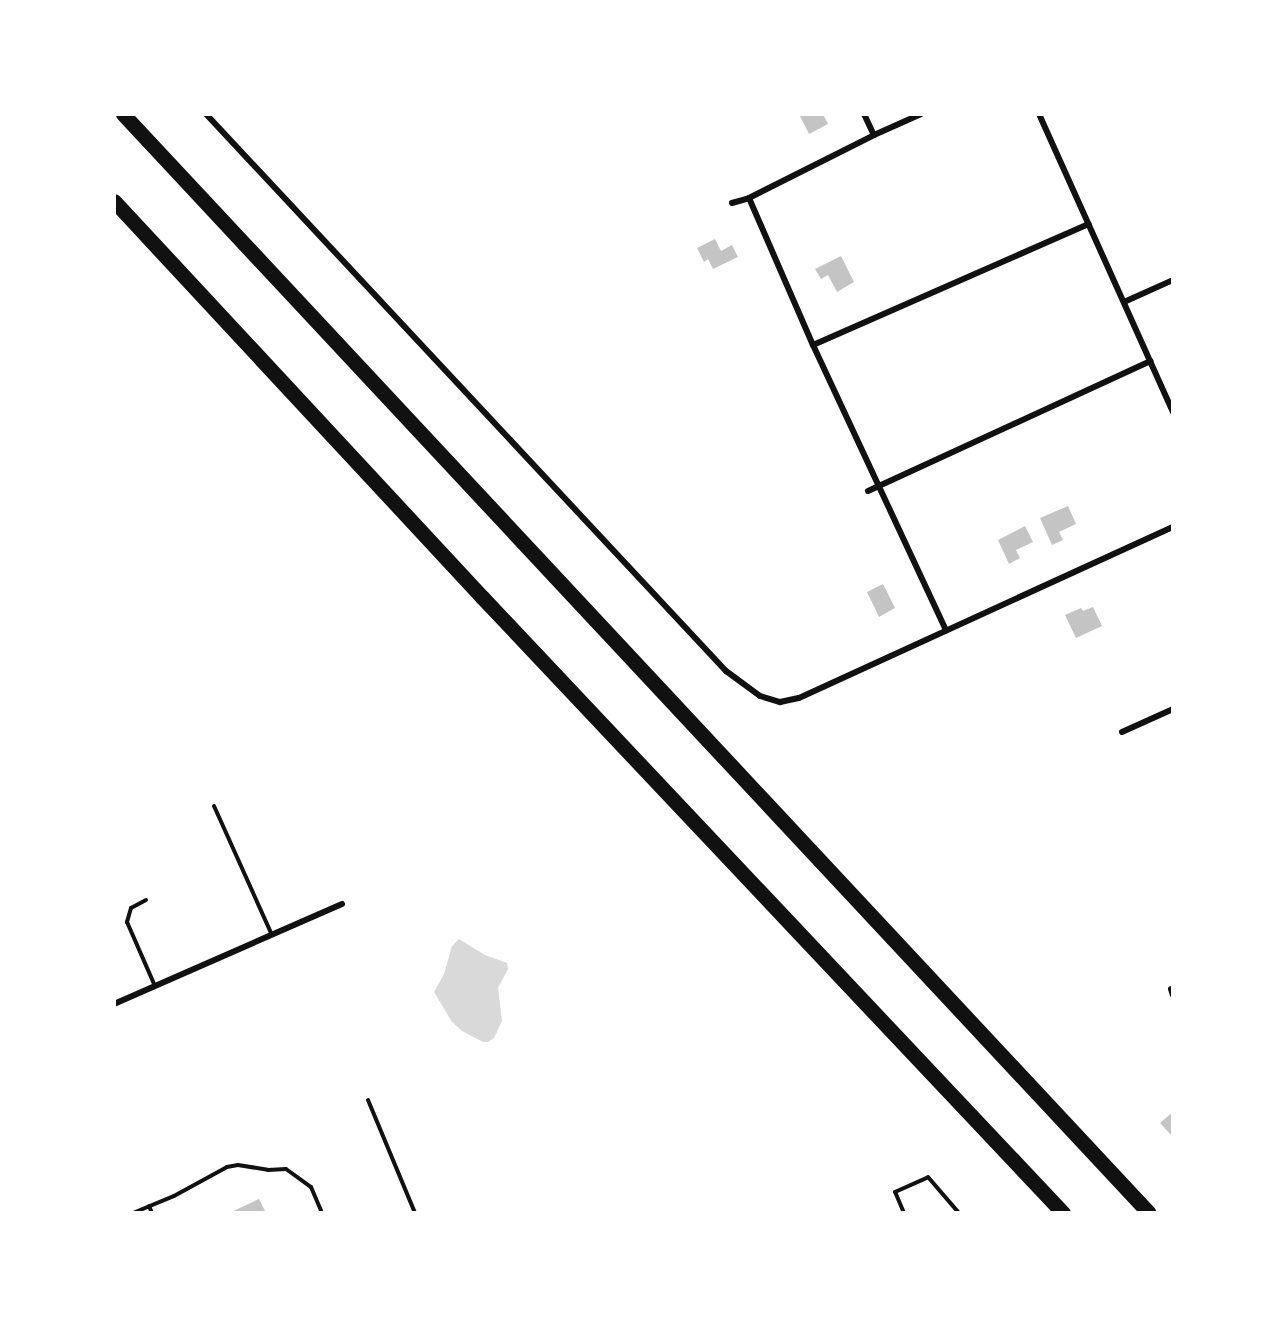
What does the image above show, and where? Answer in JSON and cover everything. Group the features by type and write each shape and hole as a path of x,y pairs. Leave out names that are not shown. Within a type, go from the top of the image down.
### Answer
{"highway":[{"path":"124,114 1149,1213"},
{"path":"114,202 1063,1213"}],"street":[{"path":"206,114 726,671 750,690 780,702 798,698 1173,527"},
{"path":"864,114 874,135"},
{"path":"732,203 749,198 921,114"},
{"path":"1040,114 1173,412"},
{"path":"749,198 813,345 946,630"},
{"path":"813,345 1089,224"},
{"path":"1124,302 1173,280"},
{"path":"868,491 1150,361"},
{"path":"1122,732 1173,709"},
{"path":"114,1004 342,904"}],"lane":[{"path":"214,806 273,936"},
{"path":"146,900 131,908 127,922 155,987"},
{"path":"368,1100 415,1213"},
{"path":"133,1213 227,1167 238,1165 254,1169 286,1169 310,1187 322,1213"},
{"path":"904,1213 895,1192 928,1177 959,1213"},
{"path":"149,1206 152,1213"}],"shaded area":[{"path":"459,939 485,955 507,963 508,969 498,988 502,1021 494,1038 488,1042 483,1042 462,1031 452,1022 434,992 444,974 452,946"}],"building":[{"path":"799,114 823,114 828,124 809,134"},
{"path":"715,239 721,251 732,245 738,257 713,269 708,259 704,262 697,248"},
{"path":"841,256 854,282 837,292 828,275 821,279 815,269"},
{"path":"1068,506 1076,524 1059,532 1063,540 1052,545 1040,518"},
{"path":"1025,526 1033,542 1016,550 1020,558 1009,564 998,540"},
{"path":"883,584 895,608 879,617 867,592"},
{"path":"1093,607 1102,626 1076,638 1065,615 1081,608 1083,611"},
{"path":"1173,1112 1173,1137 1160,1123"},
{"path":"259,1199 266,1213 229,1213"}]}
